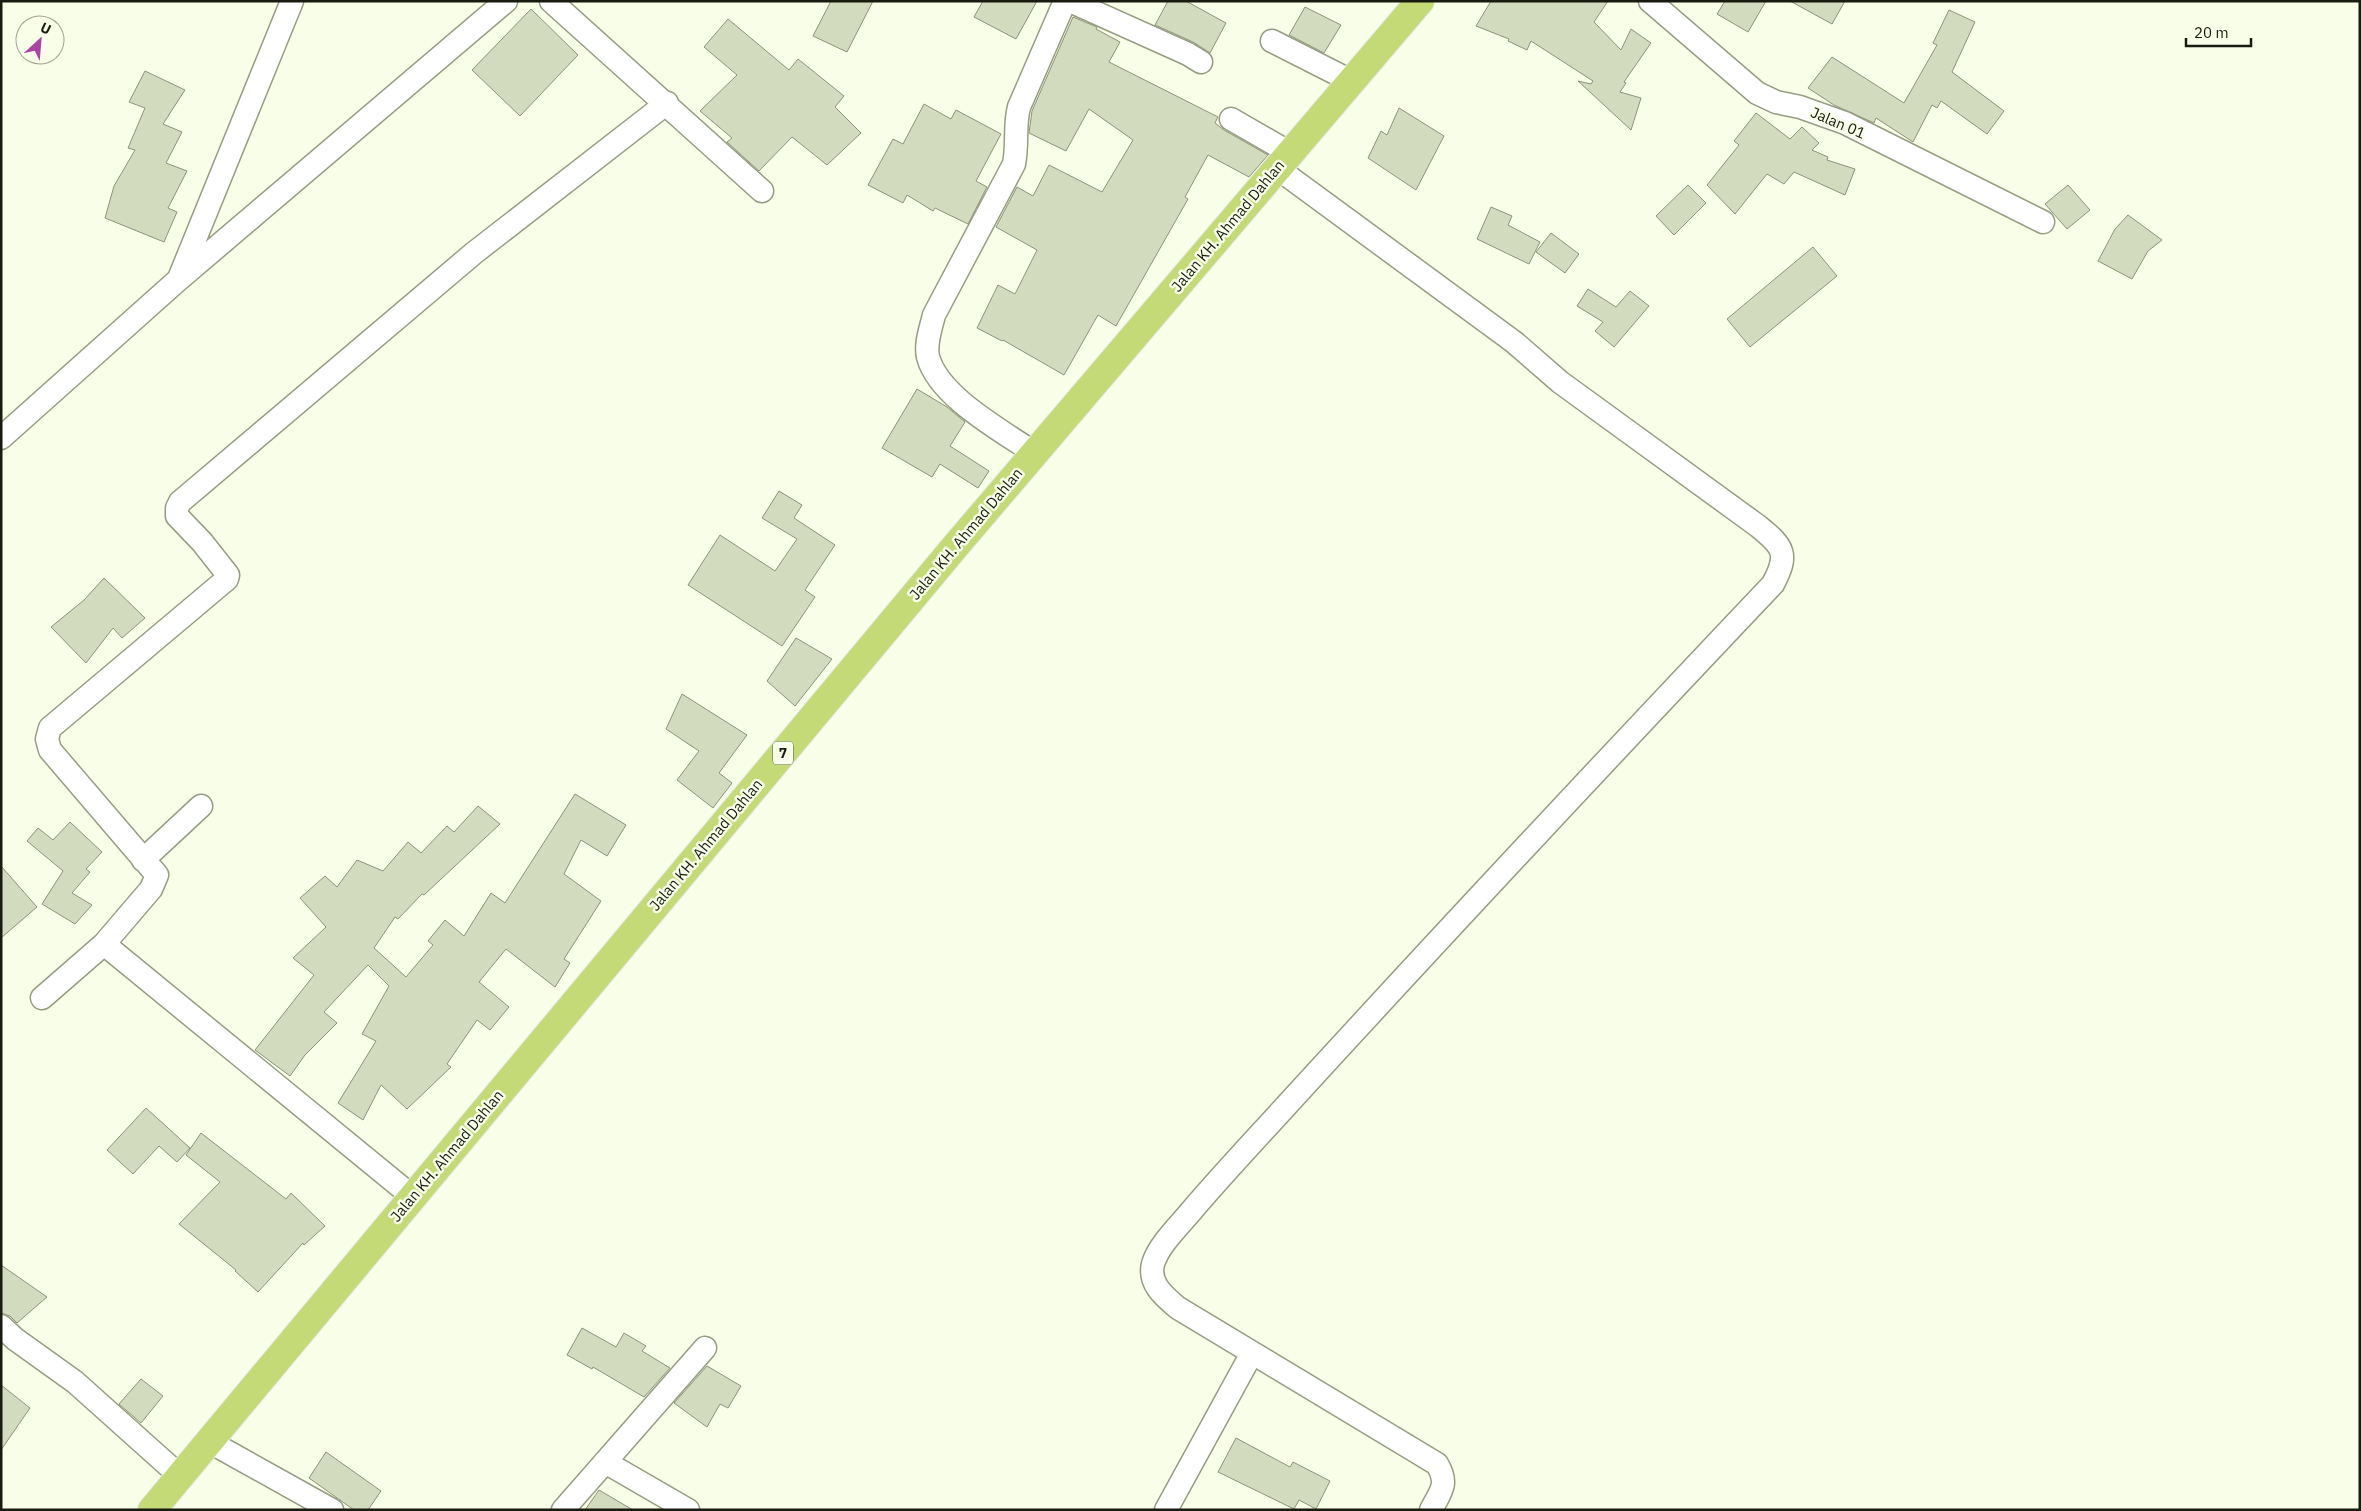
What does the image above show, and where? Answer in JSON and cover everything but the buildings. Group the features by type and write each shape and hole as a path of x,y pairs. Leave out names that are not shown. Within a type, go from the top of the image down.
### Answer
{"highway":[{"name":"Jalan KH. Ahmad Dahlan","path":"152,1510 1034,454 1420,1"}],"street":[{"path":"178,280 292,1"},
{"path":"1,438 178,280 506,1"},
{"path":"551,1 667,103 762,191"},
{"path":"1034,454 957,399 935,373 928,355 928,339 934,315 1014,164 1018,147 1016,120 1019,106 1065,1"},
{"path":"1070,1 1188,54 1201,62"},
{"name":"Jalan 01","path":"1650,1 1757,93 1776,102 1800,107 1845,123 2043,222"},
{"path":"1272,42 1351,81"},
{"path":"42,998 104,944 155,884 157,876 50,750 47,739 50,728 227,579 228,576 202,542 177,516 177,508 180,502 474,253 667,103"},
{"path":"1231,119 1514,342 1560,382 1758,526 1781,548 1783,557 1782,568 1773,584 1510,862 1206,1194 1154,1262 1152,1272 1155,1284 1178,1308 1437,1464 1444,1476 1444,1484 1431,1510"},
{"path":"143,860 201,806"},
{"path":"104,944 413,1197"},
{"path":"1,1326 15,1339 75,1382 180,1476"},
{"path":"563,1510 706,1348"},
{"path":"1166,1510 1252,1353"},
{"path":"210,1442 332,1510"},
{"path":"605,1462 688,1510"}]}
